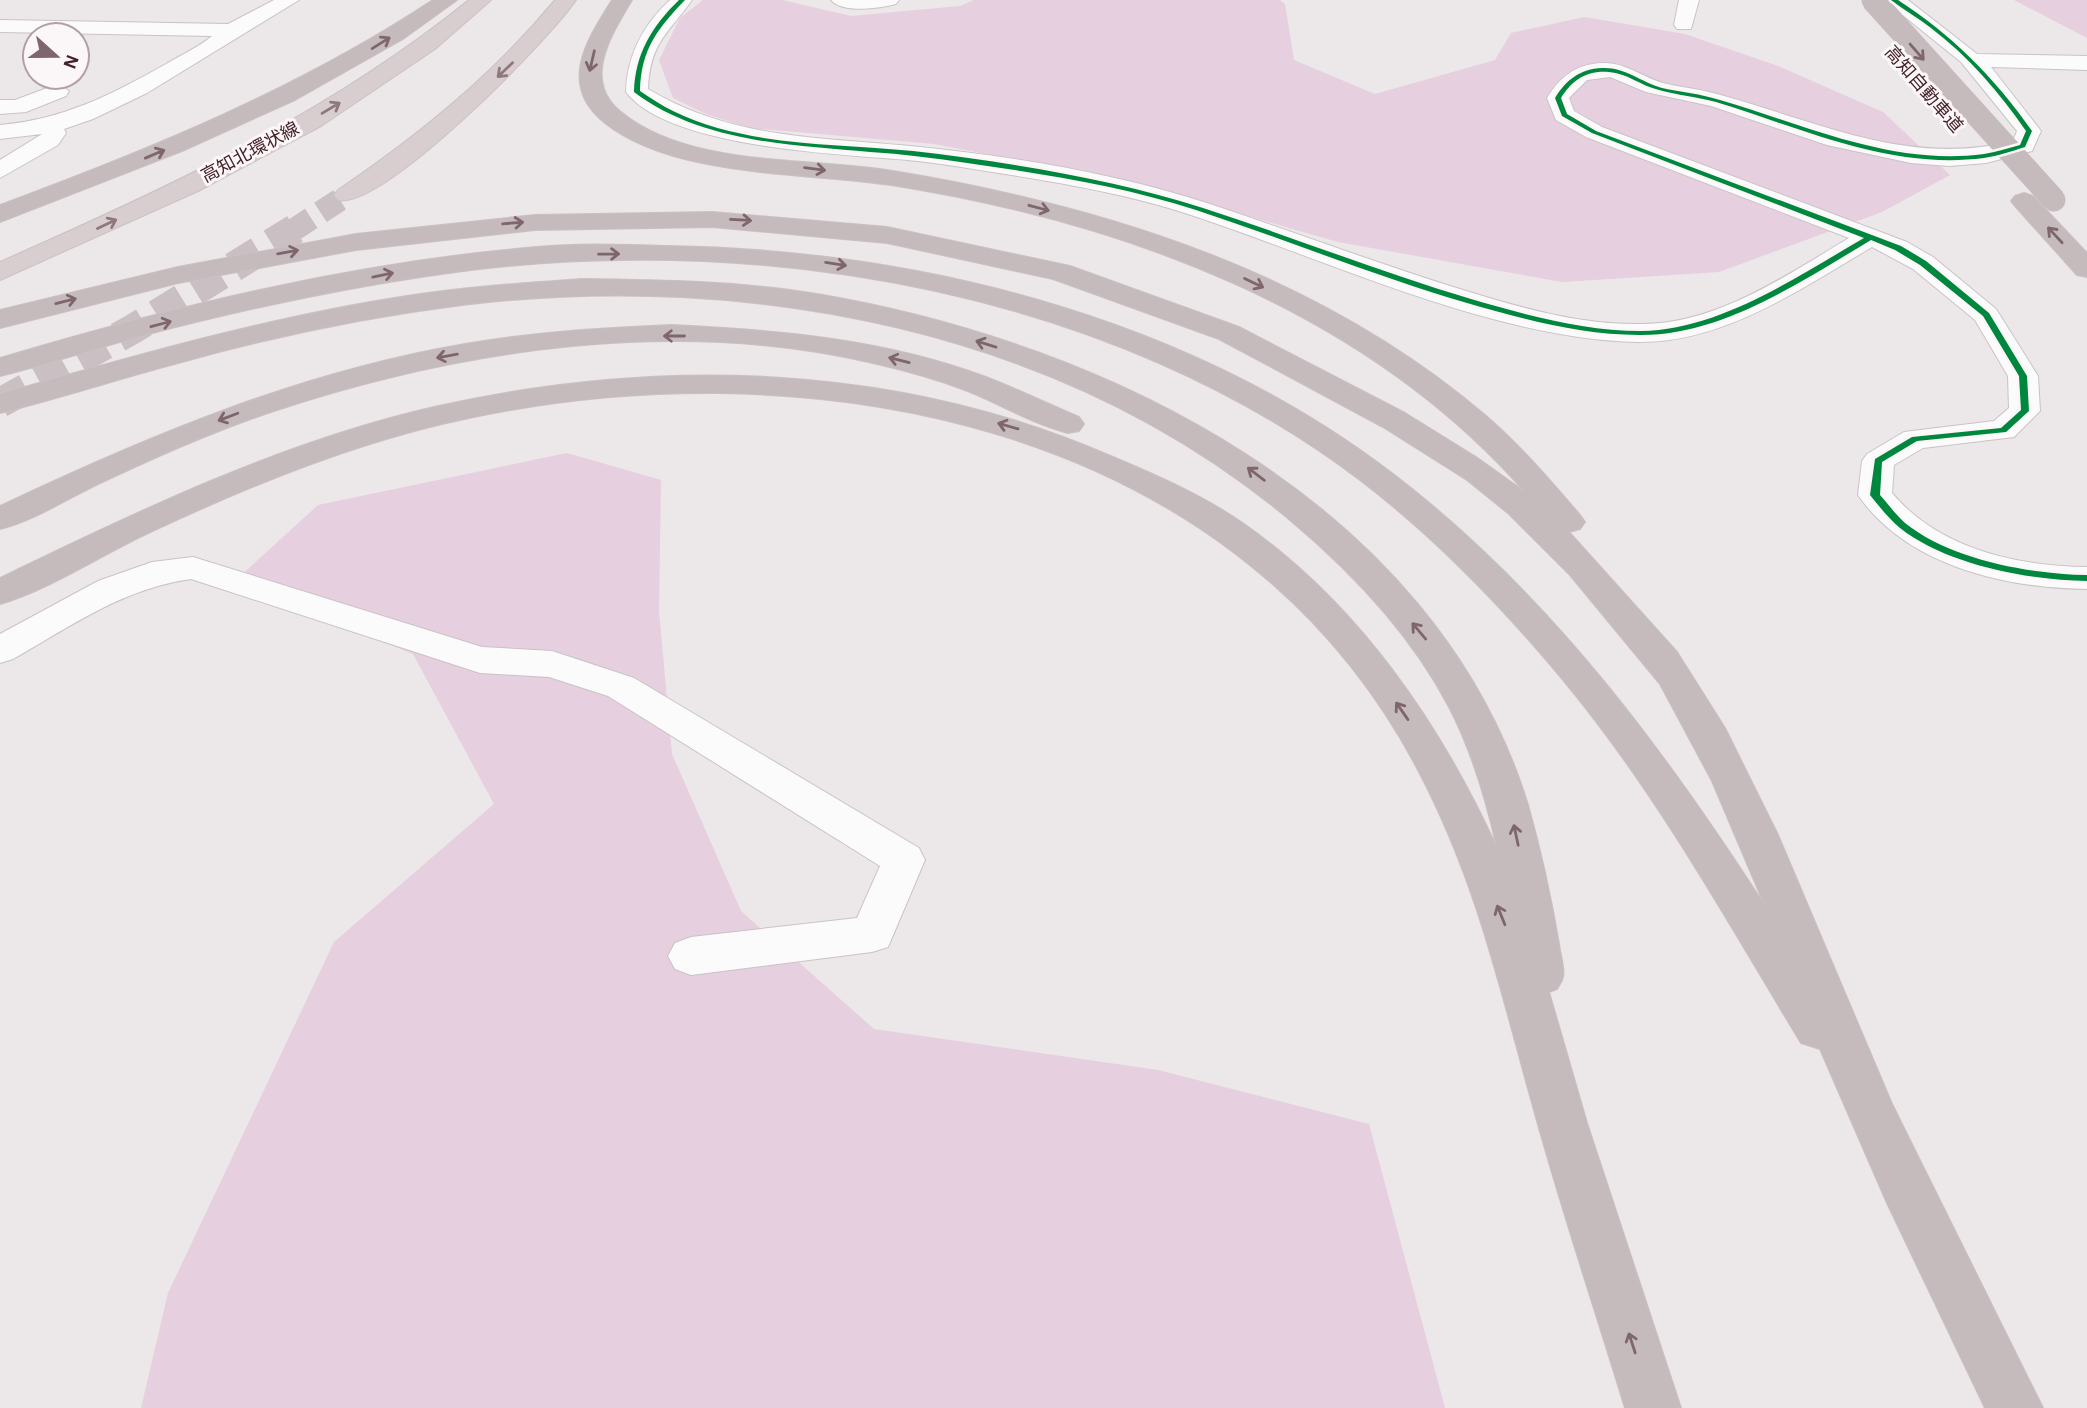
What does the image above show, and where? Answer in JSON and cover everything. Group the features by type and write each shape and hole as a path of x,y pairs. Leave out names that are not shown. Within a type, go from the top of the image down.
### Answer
{"highway":[{"path":"0,214 149,156 275,100 367,52 447,0"},
{"path":"622,0 589,63 590,82 596,100 612,117 636,132 705,154 950,188 1032,206 1107,226 1235,274 1358,337 1414,374 1463,413 1523,470 1576,531 1672,673 1724,765 1771,865 1870,1111 2015,1408"},
{"name":"高知自動車道","path":"1849,0 2001,176 2087,269"},
{"name":"高知自動車道","path":"1873,0 2087,233"},
{"path":"0,319 166,277 268,256 358,240 532,221 675,218 797,223 963,247 1087,278 1168,305 1300,365 1370,404 1506,494 1563,546 1672,673"},
{"path":"0,367 243,304 400,271 542,255 677,253 810,260 939,281 1041,309 1145,347 1242,392 1342,452 1419,512 1551,642 1620,727 1693,832 1870,1111"},
{"path":"0,404 251,335 366,312 467,295 638,287 737,292 818,302 884,316 1039,359 1104,386 1171,419 1236,459 1305,510 1371,573 1430,645 1480,732 1512,817 1532,908 1561,1120"},
{"path":"0,519 190,432 345,378 486,349 628,336 749,337 873,353 933,368 998,390 1113,447 1170,484 1240,536 1304,593 1367,661 1423,741 1470,836 1512,942 1561,1120 1653,1408"},
{"path":"0,592 147,520 244,478 339,444 506,403 581,390 662,384 815,388 953,410 1023,430 1097,458 1240,536"}],"main road":[{"name":"高知北環状線","path":"0,272 146,206 288,133 389,71 481,0"},
{"path":"347,195 412,150 482,92 515,60 566,0"}],"street":[{"path":"0,132 26,132 76,118 216,44 232,30 289,0"},
{"path":"682,0 668,13 642,51 636,71 637,92 659,109 717,131 768,139 921,153 1041,172 1174,201 1403,282 1554,325 1606,332 1667,332 1713,320 1869,238"},
{"path":"841,0 889,0"},
{"path":"1684,25 1689,0"},
{"path":"1894,0 1931,23 1974,60 2009,101 2029,131 2023,146 1995,156 1951,159 1913,155 1813,134 1715,100 1658,88 1611,70 1584,72 1566,82 1558,98 1564,115 1594,132 1898,248 1923,263 1986,315 2023,376 2025,411 2003,430 1916,439 1878,461 1875,495 1903,526 1940,547 2001,567 2067,578 2087,578"},
{"path":"0,26 232,30"},
{"path":"1974,60 2087,63"},
{"path":"0,107 18,107 58,91"},
{"path":"0,171 50,140 54,133 51,126"},
{"path":"0,650 111,589 152,572 193,568 480,660 552,664 621,687 904,860 872,934 691,956"}],"shaded area":[{"path":"703,0 782,0 851,16 960,6 974,0 1280,0 1285,4 1294,60 1375,94 1495,60 1511,33 1584,17 1685,34 1778,66 1883,112 1950,175 1882,212 1719,272 1562,282 1338,242 1122,180 934,144 750,128 706,114 673,98 659,60 680,18"},
{"path":"2014,0 2087,0 2087,38"},
{"path":"567,453 661,480 659,611 672,754 741,911 874,1029 1158,1070 1369,1124 1445,1408 141,1408 168,1293 334,942 494,804 413,654 235,581 318,505"}],"tunnel":[{"path":"292,231 347,195"},
{"path":"0,403 133,329 295,229"}],"cycle path":[{"path":"682,0 655,30 643,53 637,78 637,92 670,112 707,127 788,143 950,158 1118,187 1201,209 1333,257 1486,306 1552,323 1642,333 1688,328 1741,308 1869,238"},
{"path":"1894,0 1952,42 2001,92 2029,131 2023,146 1986,155 1949,158 1911,156 1836,140 1719,101 1660,89 1610,70 1579,75 1567,84 1558,98 1564,115 1594,132 1898,248 1923,263 1986,315 2023,376 2025,411 2003,430 1915,439 1878,461 1875,495 1905,527 1945,549 2017,571 2065,578 2087,578"}]}
